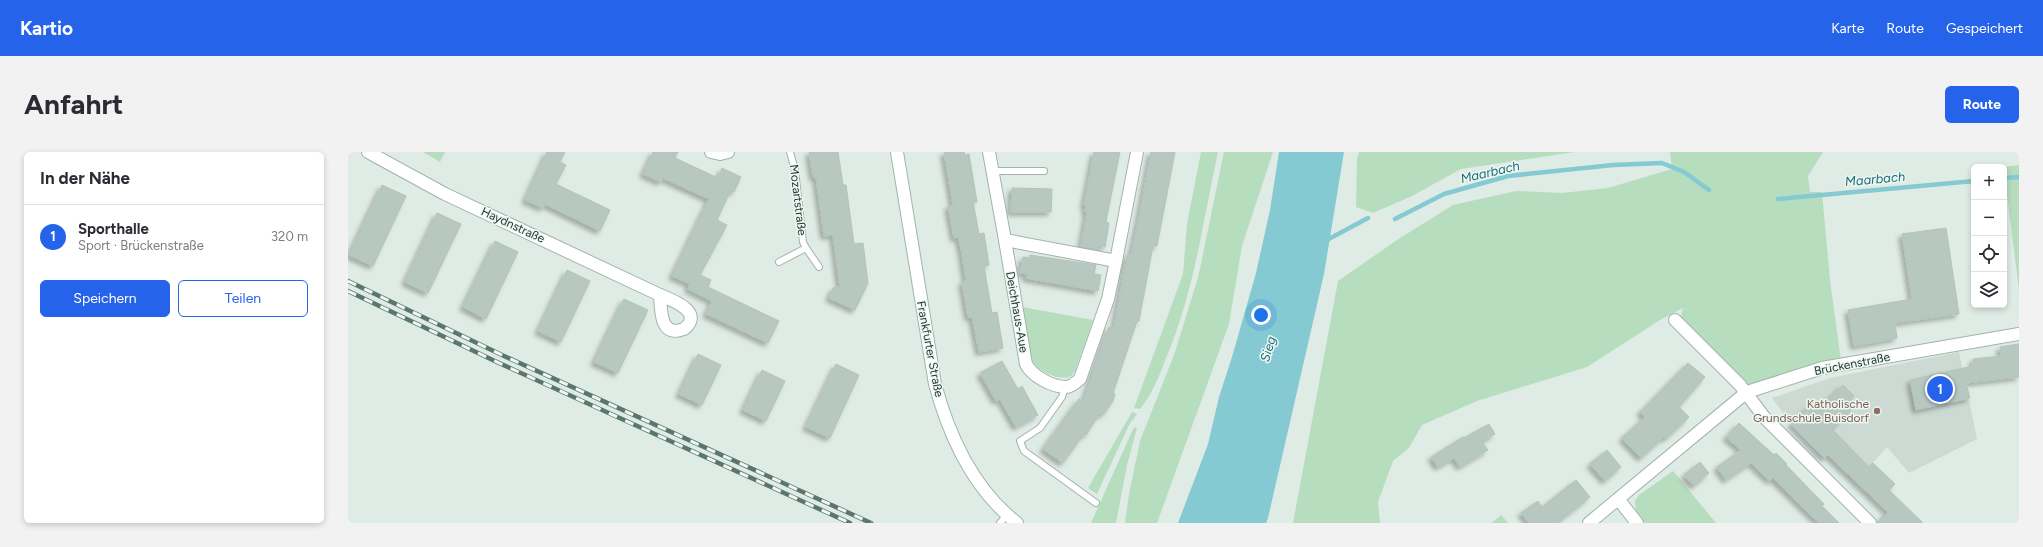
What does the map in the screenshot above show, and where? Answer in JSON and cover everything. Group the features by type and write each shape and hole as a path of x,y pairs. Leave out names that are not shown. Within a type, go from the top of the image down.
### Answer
{"street":[{"name":"Haydnstraße","path":"368,152 446,194 660,295"},
{"path":"711,152 720,154 728,152"},
{"name":"Frankfurter Straße","path":"897,152 935,384 943,416 957,449 1003,519 1017,523"},
{"name":"Deichhaus-Aue","path":"989,152 1026,364 1029,370 1039,378 1065,387"},
{"path":"1065,387 1071,386 1080,379 1108,299 1137,152"},
{"path":"1004,240 1116,261"},
{"path":"1675,320 1747,392 1764,417 1870,523"},
{"name":"Brückenstraße","path":"1589,523 1619,500 1747,392 1822,368 2019,334"},
{"path":"1619,500 1637,523"}],"lane":[{"name":"Mozartstraße","path":"790,152 795,170 803,242 819,267"},
{"path":"992,171 1044,171"},
{"name":"Mozartstraße","path":"779,262 806,248"},
{"path":"1065,387 1062,397 1040,428 1020,441 1024,451 1096,503"}],"shaded area":[{"name":"Katholische Grundschule Buisdorf","path":"1959,352 1977,439 1909,473 1887,447 1856,481 1828,455 1824,458 1791,424 1772,398 1830,378"}],"green space":[{"path":"423,152 445,152 440,162"},
{"path":"1201,152 1218,152 1191,282 1176,333 1158,379 1140,409 1134,408 1183,274 1187,224"},
{"path":"1224,152 1273,152 1242,246 1229,324 1157,523 1125,523 1129,494 1140,441 1174,355 1198,278"},
{"path":"1359,152 1575,152 1461,169 1412,196 1373,213 1356,207 1357,159"},
{"path":"1670,152 1823,152 1808,176 1810,192 1822,192 1830,280 1841,361 1747,387 1680,319 1683,308 1660,320 1587,367 1477,401 1422,425 1409,448 1393,461 1378,502 1380,523 1293,523 1338,281 1397,240 1453,205 1516,191 1562,193 1608,188 1672,169"},
{"path":"2019,165 2019,290 2007,195 2007,167"},
{"path":"1022,307 1093,320 1075,371 1071,376 1060,377 1048,374 1038,367 1031,359"},
{"path":"1132,412 1137,414 1129,425 1097,494 1088,488"},
{"path":"1134,427 1137,428 1127,465 1116,523 1091,523"},
{"path":"1673,471 1716,523 1645,523 1636,512 1635,501 1639,495"},
{"path":"1501,515 1508,523 1492,523"}],"water":[{"name":"Sieg","path":"1279,152 1344,152 1324,274 1268,518 1266,523 1178,523 1208,444 1219,397 1256,273 1270,210"}],"building":[{"path":"547,152 565,152 560,162 566,165 556,184 610,210 600,231 545,204 543,208 525,200"},
{"path":"653,152 678,152 675,158 718,178 722,168 741,177 734,192 731,190 717,220 727,225 700,275 711,280 708,287 779,321 768,343 706,314 712,301 688,289 690,284 672,276 709,199 663,178 661,182 643,174"},
{"path":"809,152 838,152 843,185 846,185 854,244 863,243 868,283 855,310 829,298 833,288 840,287 833,235 824,236 816,177 813,177"},
{"path":"944,152 964,152 965,155 969,154 977,202 973,202 979,234 984,233 989,265 984,266 992,313 997,312 1003,348 979,352 972,317 968,317 962,282 966,281 961,248 958,237 954,238 948,206 953,205"},
{"path":"1094,152 1120,152 1106,222 1109,223 1105,247 1099,246 1099,250 1081,247 1087,212 1085,212 1086,206 1084,205"},
{"path":"1151,152 1175,152 1157,246 1153,246 1139,321 1137,321 1113,393 1115,394 1113,401 1103,415 1100,413 1086,435 1084,434 1063,463 1043,449 1079,399 1083,402 1109,327 1114,328 1127,255 1131,255"},
{"path":"382,185 406,196 373,266 349,255"},
{"path":"1012,188 1052,189 1051,212 1011,212"},
{"path":"437,213 461,224 428,293 405,282"},
{"path":"1946,228 1959,314 1895,323 1897,338 1854,346 1848,310 1912,299 1902,234"},
{"path":"495,241 518,252 486,319 463,307"},
{"path":"1030,255 1096,265 1094,274 1101,275 1098,291 1026,278 1027,274 1020,273 1023,257 1030,258"},
{"path":"567,270 590,281 561,342 538,331"},
{"path":"624,299 648,310 618,373 594,362"},
{"path":"2019,344 2019,377 1966,383 1970,398 1916,410 1910,380 1973,366 1973,359 2001,356 2000,347"},
{"path":"698,354 721,365 702,405 679,394"},
{"path":"1002,361 1018,389 1022,386 1038,415 1016,427 1000,399 996,401 980,373"},
{"path":"1688,363 1705,377 1679,407 1689,417 1666,439 1664,437 1641,458 1622,438 1645,417 1640,412"},
{"path":"836,364 859,375 830,438 806,427"},
{"path":"762,370 785,381 766,421 743,410"},
{"path":"1843,385 1854,396 1849,402 1853,407 1832,429 1869,467 1873,463 1895,484 1889,490 1923,523 1877,523 1888,512 1828,455 1824,458 1791,424 1809,406 1814,412"},
{"path":"1739,423 1774,455 1776,453 1787,464 1786,465 1824,504 1822,506 1839,523 1819,523 1773,478 1770,481 1751,463 1726,480 1717,467 1741,450 1726,437"},
{"path":"1489,424 1495,434 1482,442 1488,450 1460,467 1454,458 1438,467 1431,457 1463,437 1464,438"},
{"path":"1607,450 1621,467 1605,481 1590,464"},
{"path":"1700,462 1709,473 1694,486 1684,475"},
{"path":"1576,480 1590,497 1557,523 1529,523 1521,513 1538,501 1542,507"}],"waterway":[{"name":"Maarbach","path":"1395,219 1444,194 1508,176 1613,165 1662,163 1684,172 1709,190"},
{"name":"Maarbach","path":"2007,178 2019,177"},
{"name":"Maarbach","path":"1778,199 1971,181"},
{"name":"Maarbach","path":"1325,241 1368,218"}],"railway":[{"path":"348,281 504,356 871,523"},
{"path":"348,291 499,363 850,523"}],"place":[{"name":"Sporthalle","path":"1940,389"},
{"name":"Katholische Grundschule Buisdorf","path":"1877,411"}]}
